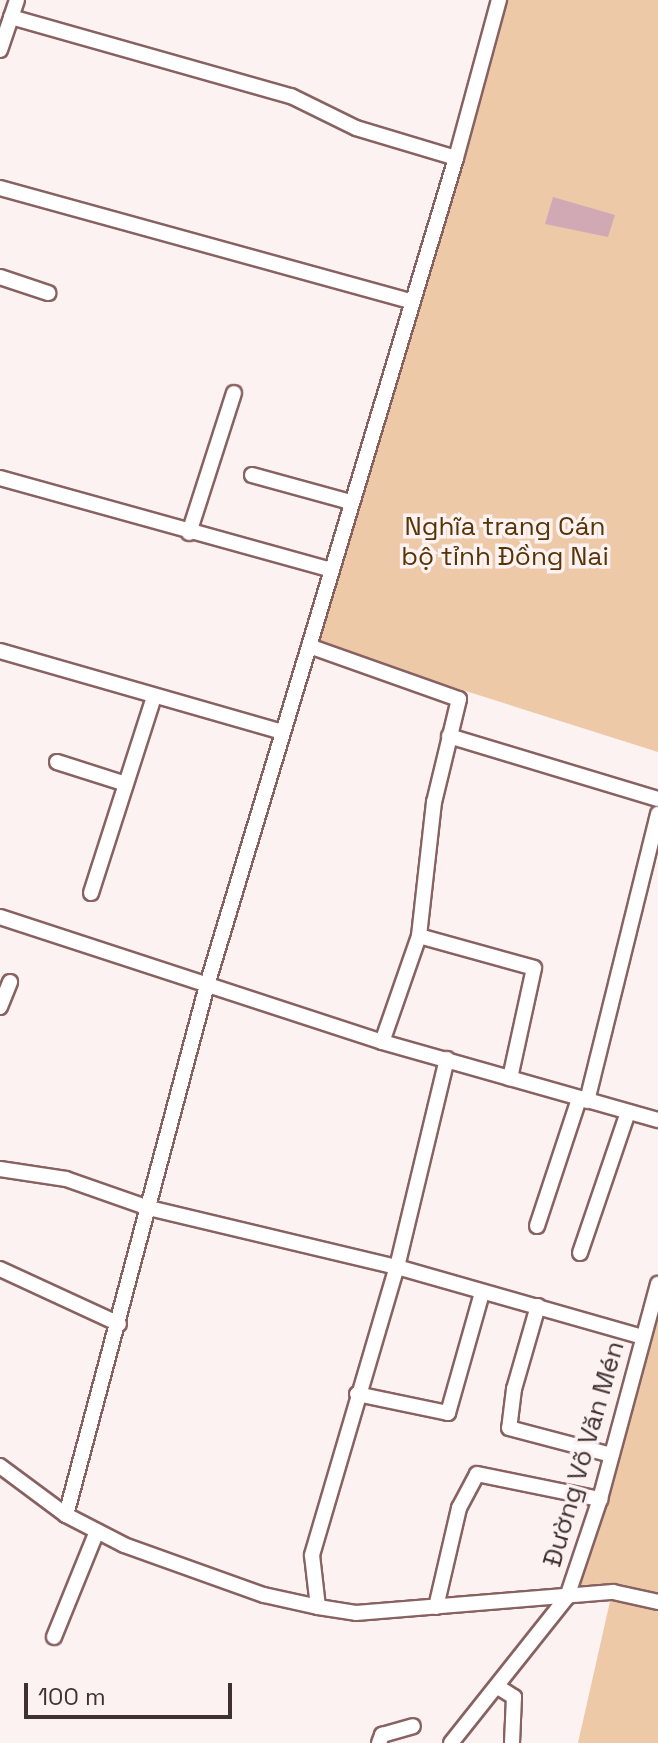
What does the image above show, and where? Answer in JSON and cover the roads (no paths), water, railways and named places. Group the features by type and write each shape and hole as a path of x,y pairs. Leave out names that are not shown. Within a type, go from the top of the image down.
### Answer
{"street":[{"path":"0,50 17,0"},
{"path":"66,1515 207,985 309,646 329,569 456,158 499,0"},
{"path":"11,17 291,96 356,128 456,158"},
{"path":"0,188 413,302"},
{"path":"0,277 48,293"},
{"path":"189,533 234,393"},
{"path":"252,475 350,502"},
{"path":"0,478 189,533 329,569"},
{"path":"309,646 457,695 434,802 419,936 382,1042"},
{"path":"0,651 282,732"},
{"path":"91,893 154,697"},
{"path":"449,736 658,799"},
{"path":"57,762 126,784"},
{"path":"537,1226 583,1100 658,814"},
{"path":"0,917 382,1042 658,1120"},
{"path":"419,936 534,968 510,1078"},
{"path":"0,1007 10,982"},
{"path":"318,1607 312,1555 357,1394 397,1267 447,1059"},
{"path":"580,1253 628,1112"},
{"path":"0,1169 66,1179 149,1208 397,1267 643,1337"},
{"path":"0,1269 119,1324"},
{"name":"Đường Võ Văn Mén","path":"451,1743 567,1597 600,1499 658,1284"},
{"path":"357,1394 448,1413 482,1293"},
{"path":"538,1306 514,1389 509,1428 611,1455"},
{"path":"0,1466 66,1515 97,1531 264,1595 318,1607 356,1613 613,1592 658,1602"},
{"path":"436,1607 459,1508 477,1474 600,1499"},
{"path":"54,1637 97,1531"},
{"path":"498,1687 514,1697 512,1743"},
{"path":"379,1743 382,1735 413,1726"}],"park label":[{"name":"Nghĩa trang Cán bộ tỉnh Đồng Nai","path":"505,542"}]}
